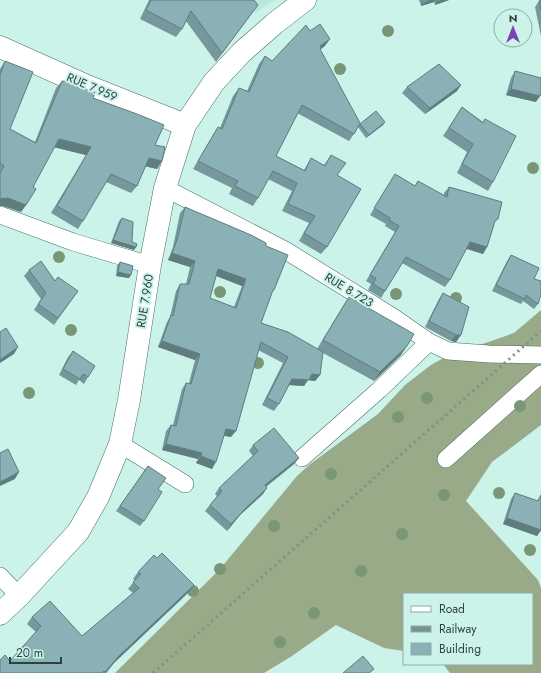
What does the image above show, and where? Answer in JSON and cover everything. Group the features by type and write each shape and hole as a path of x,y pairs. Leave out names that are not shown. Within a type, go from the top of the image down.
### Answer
{"street":[{"name":"RUE 7.960","path":"0,614 19,596 78,532 98,497 120,444 129,400 150,265 166,188 185,125 214,82 242,52 274,24 305,0"},
{"name":"RUE 7.959","path":"0,47 87,86 185,125"},
{"name":"RUE 8.723","path":"166,188 285,250 393,317 429,342 448,351 489,354 541,355"},
{"path":"0,215 66,239 150,265"},
{"path":"302,458 379,390 429,342"},
{"path":"446,459 541,374"},
{"path":"120,444 185,484"},
{"path":"0,576 19,596"}],"shaded area":[{"path":"246,0 275,0 255,13"},
{"path":"541,310 541,425 492,462 466,501 538,580 541,588 541,673 450,673 444,665 533,665 533,593 403,593 403,651 384,648 336,625 292,656 264,673 115,673 220,569 297,476 309,465 378,414 405,385 431,365 445,357 514,333"}],"building":[{"path":"151,0 254,0 258,5 222,53 191,11 182,29 146,10"},
{"path":"422,0 432,0 423,3"},
{"path":"320,24 330,39 320,46 320,49 360,123 354,134 302,105 276,156 305,171 311,158 325,166 331,155 346,163 337,175 361,189 327,247 304,233 315,216 288,204 297,183 273,171 258,198 235,186 238,181 198,161 218,127 222,129 239,88 249,92 265,56 272,61 306,25 310,31"},
{"path":"5,61 33,72 10,129 36,143 62,81 70,82 95,93 93,98 164,125 155,145 165,147 162,161 149,158 137,186 111,174 83,221 57,206 91,147 59,139 33,187 36,189 26,205 8,198 0,199 0,173 4,166 0,163 0,75"},
{"path":"439,64 461,85 430,108 407,87"},
{"path":"515,71 541,78 540,96 511,89"},
{"path":"462,107 483,123 485,119 516,136 493,182 462,164 473,144 449,128"},
{"path":"376,111 385,122 369,135 360,124"},
{"path":"395,174 415,186 418,181 447,197 449,187 502,202 498,219 495,221 487,247 470,242 450,280 406,257 385,291 373,284 376,278 370,275 399,226 389,220 390,218 374,208"},
{"path":"185,207 251,235 266,243 266,246 288,255 261,323 288,332 323,352 320,375 312,374 309,380 292,379 279,404 267,398 288,357 261,342 236,431 226,429 216,462 201,456 202,453 166,444 171,425 176,426 186,383 191,384 200,354 162,341 171,315 173,316 180,284 189,284 195,261 172,253 177,240","holes":["218,269 246,279 236,308 210,298"]},
{"path":"122,218 133,222 132,242 137,244 136,247 113,240"},
{"path":"511,255 539,268 534,279 541,281 541,294 538,304 526,295 525,299 496,285"},
{"path":"41,261 55,281 58,277 78,291 58,318 38,304 46,293 29,270"},
{"path":"120,262 133,266 131,275 118,272"},
{"path":"443,293 469,307 461,335 456,335 429,321"},
{"path":"349,297 414,334 407,346 380,372 323,340"},
{"path":"6,328 18,347 0,360 0,332"},
{"path":"73,351 95,366 88,377 83,374 80,379 63,369"},
{"path":"274,428 299,458 265,485 267,488 231,524 210,505 222,491 219,488 258,451 253,445"},
{"path":"8,449 19,472 0,482 0,453"},
{"path":"148,466 166,478 158,489 162,492 144,521 120,506"},
{"path":"515,493 538,501 541,495 541,530 507,518"},
{"path":"162,553 194,585 119,656 105,672 0,673 0,660 5,655 10,661 41,626 32,617 50,601 82,636 139,588 133,582 141,574 138,572 154,555 157,558"},
{"path":"363,656 374,669 369,673 343,673"}],"railway":[{"path":"153,673 541,331"}]}
